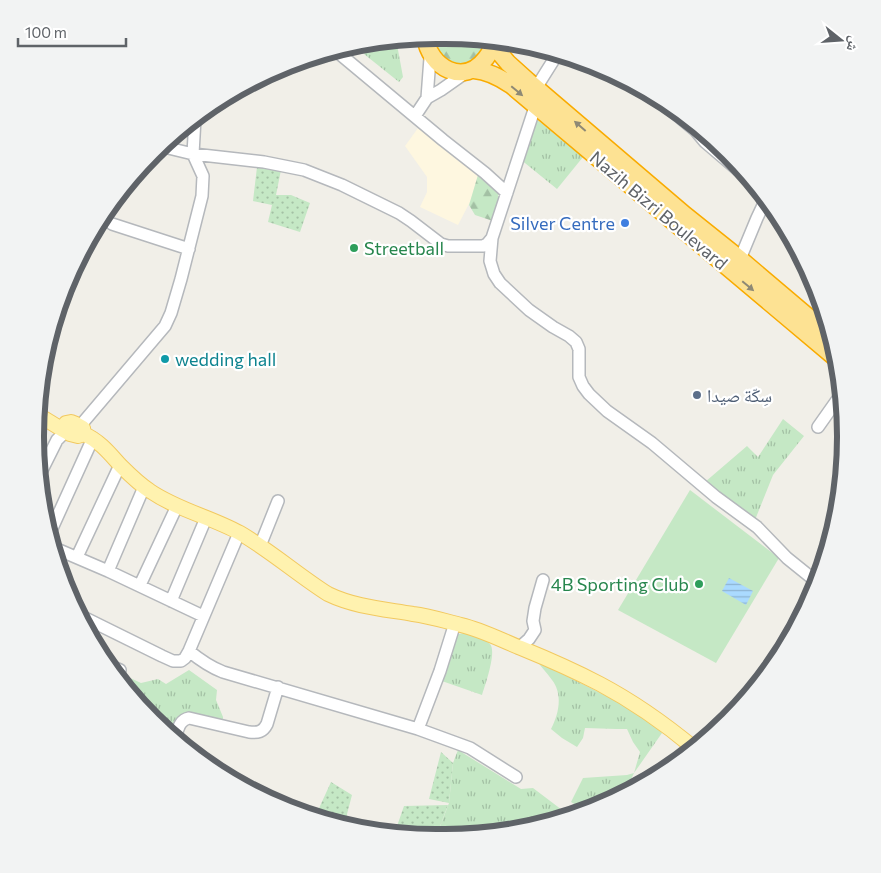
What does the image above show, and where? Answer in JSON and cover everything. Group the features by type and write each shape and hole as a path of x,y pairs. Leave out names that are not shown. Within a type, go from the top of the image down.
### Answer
{"highway":[{"name":"Nazih Bizri Boulevard","path":"427,44 440,66 453,71 482,71 504,80 828,353"},
{"path":"471,71 486,58 491,47"},
{"name":"Nazih Bizri Boulevard","path":"497,47 508,63 536,88 822,330"}],"main road":[{"path":"45,417 78,436 86,433 113,455 133,478 144,487 177,506 239,533 320,589 335,597 366,606 455,623 481,631 580,674 613,691 642,709 689,744"}],"street":[{"path":"426,44 430,58 427,98"},
{"path":"342,55 485,173 506,193"},
{"path":"536,88 554,60"},
{"path":"415,116 427,98 471,71"},
{"path":"535,107 492,238 491,270 500,283 533,314 576,342 579,349 579,377 589,394 607,411 652,442 716,497 757,527 787,558 811,577"},
{"path":"53,523 86,433 167,323 171,313 189,249 204,184 203,173 193,154 194,127"},
{"path":"170,148 193,154 264,162 291,167 320,176 398,213 436,241 448,246 483,246 492,238"},
{"path":"740,259 763,206"},
{"path":"112,224 189,249"},
{"path":"818,427 835,402"},
{"path":"45,464 65,428"},
{"path":"77,557 120,464"},
{"path":"108,571 144,487"},
{"path":"260,546 278,501"},
{"path":"140,585 177,506"},
{"path":"171,601 206,518"},
{"path":"89,620 173,661 181,662 189,651 239,533"},
{"path":"61,551 140,585 204,616"},
{"path":"519,648 535,630 533,621 535,608 543,580"},
{"path":"418,729 455,623"},
{"path":"189,651 217,670 418,729 470,748 516,777"},
{"path":"178,732 183,720 189,718 259,733 267,724 278,687"}],"shaded area":[{"path":"418,128 478,175 471,200 458,225 420,207 427,192 427,177 405,146"}],"green space":[{"path":"435,44 482,46 481,52 467,65 446,63"},
{"path":"397,46 403,77 399,82 364,54 367,50"},
{"path":"534,117 583,157 557,189 520,159"},
{"path":"257,167 281,170 276,195 291,195 310,203 300,232 268,222 272,205 253,201"},
{"path":"478,175 498,193 499,202 493,221 475,215 469,205"},
{"path":"783,419 804,436 773,475 755,520 705,482 747,446 758,457"},
{"name":"4B Sporting Club","path":"690,490 779,558 716,663 618,610"},
{"path":"464,633 485,640 492,648 490,669 482,695 439,680 454,635"},
{"path":"537,661 622,704 652,723 662,733 634,773 640,752 627,729 585,728 583,738 577,747 551,729 558,711 558,691"},
{"path":"189,670 217,690 216,700 223,717 223,723 180,718 173,727 124,675 141,683 158,679 166,684"},
{"path":"458,750 521,789 533,788 563,811 521,822 496,826 439,829 449,803 453,763"},
{"path":"441,752 453,763 449,803 429,799"},
{"path":"634,773 629,783 618,789 577,806 571,802 583,778"},
{"path":"331,782 352,795 347,819 318,811"},
{"path":"448,805 439,829 397,827 404,806"}],"water":[{"path":"729,578 753,591 746,605 722,591"}],"place":[{"name":"Silver Centre","path":"625,223"},
{"name":"Streetball","path":"354,248"},
{"name":"wedding hall","path":"165,359"},
{"name":"سِكّة صيدا","path":"697,395"},
{"name":"4B Sporting Club","path":"699,584"}]}
